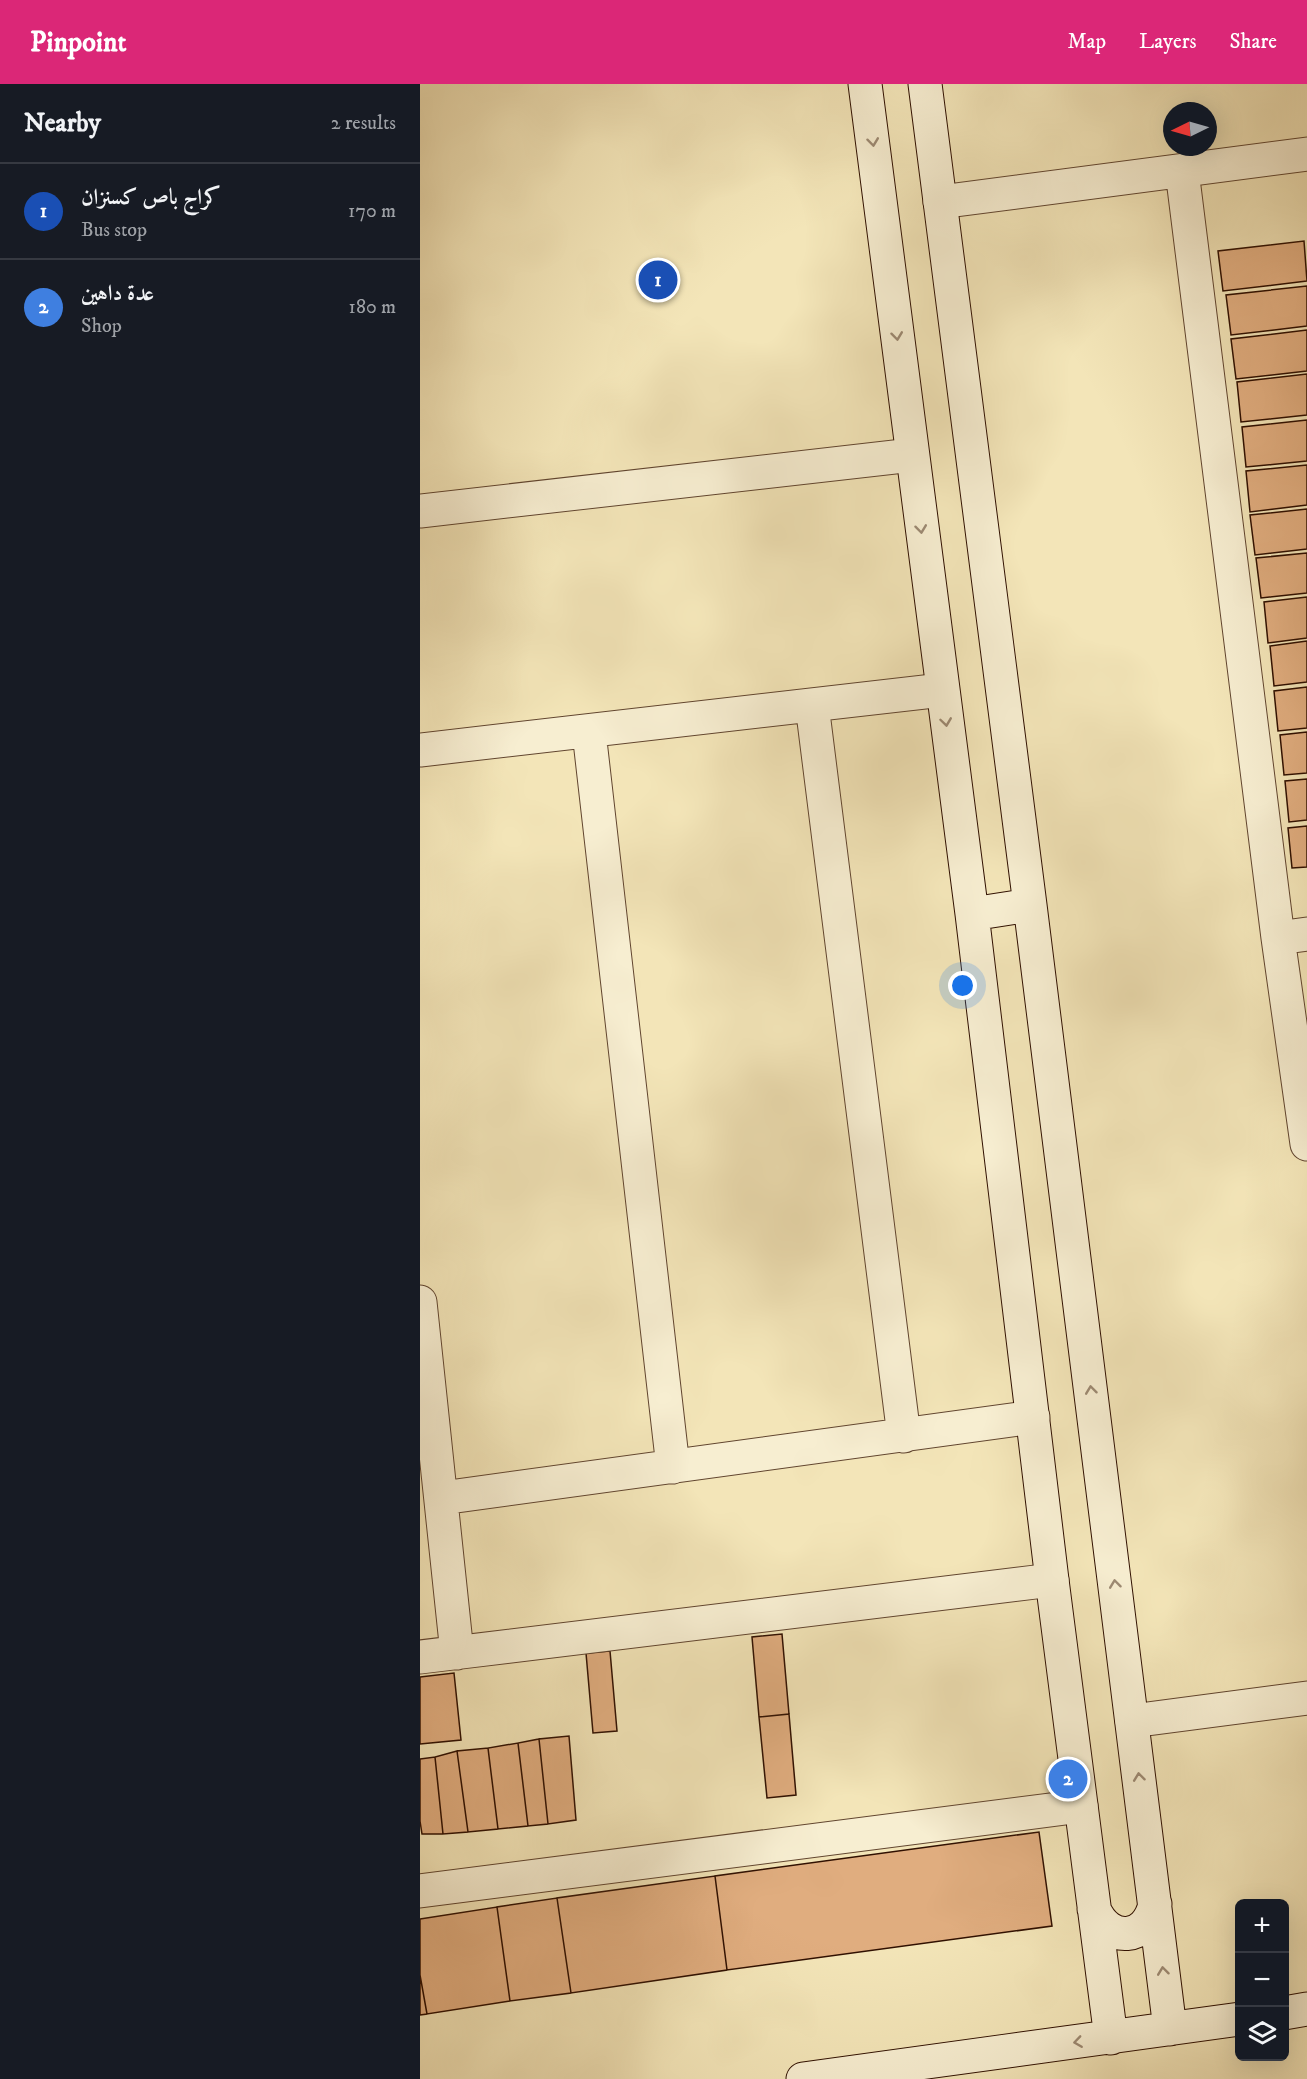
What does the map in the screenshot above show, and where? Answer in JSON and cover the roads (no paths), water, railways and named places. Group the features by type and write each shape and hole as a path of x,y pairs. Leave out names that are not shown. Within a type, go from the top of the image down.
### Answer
{"street":[{"path":"865,84 972,914 1052,1580 1111,2038"},
{"path":"925,84 1170,2029"},
{"path":"940,202 1307,154"},
{"path":"1182,171 1292,936 1307,1144"},
{"path":"420,511 912,455"},
{"path":"420,750 942,690"},
{"path":"812,705 904,1436"},
{"path":"589,732 673,1467"},
{"path":"972,914 1030,905"},
{"path":"420,1302 457,1653"},
{"path":"442,1498 1033,1417"},
{"path":"420,1657 1052,1580"},
{"path":"1132,1720 1307,1698"},
{"path":"420,1891 1082,1806"},
{"path":"1094,1909 1106,1928 1116,1933 1127,1934 1138,1931 1146,1924 1155,1904"},
{"path":"1289,2012 1307,2009"},
{"path":"803,2079 1235,2020"}],"place":[{"name":"كراج باص كسنزان","path":"658,280"},
{"name":"عدة داهين","path":"1068,1779"}]}
